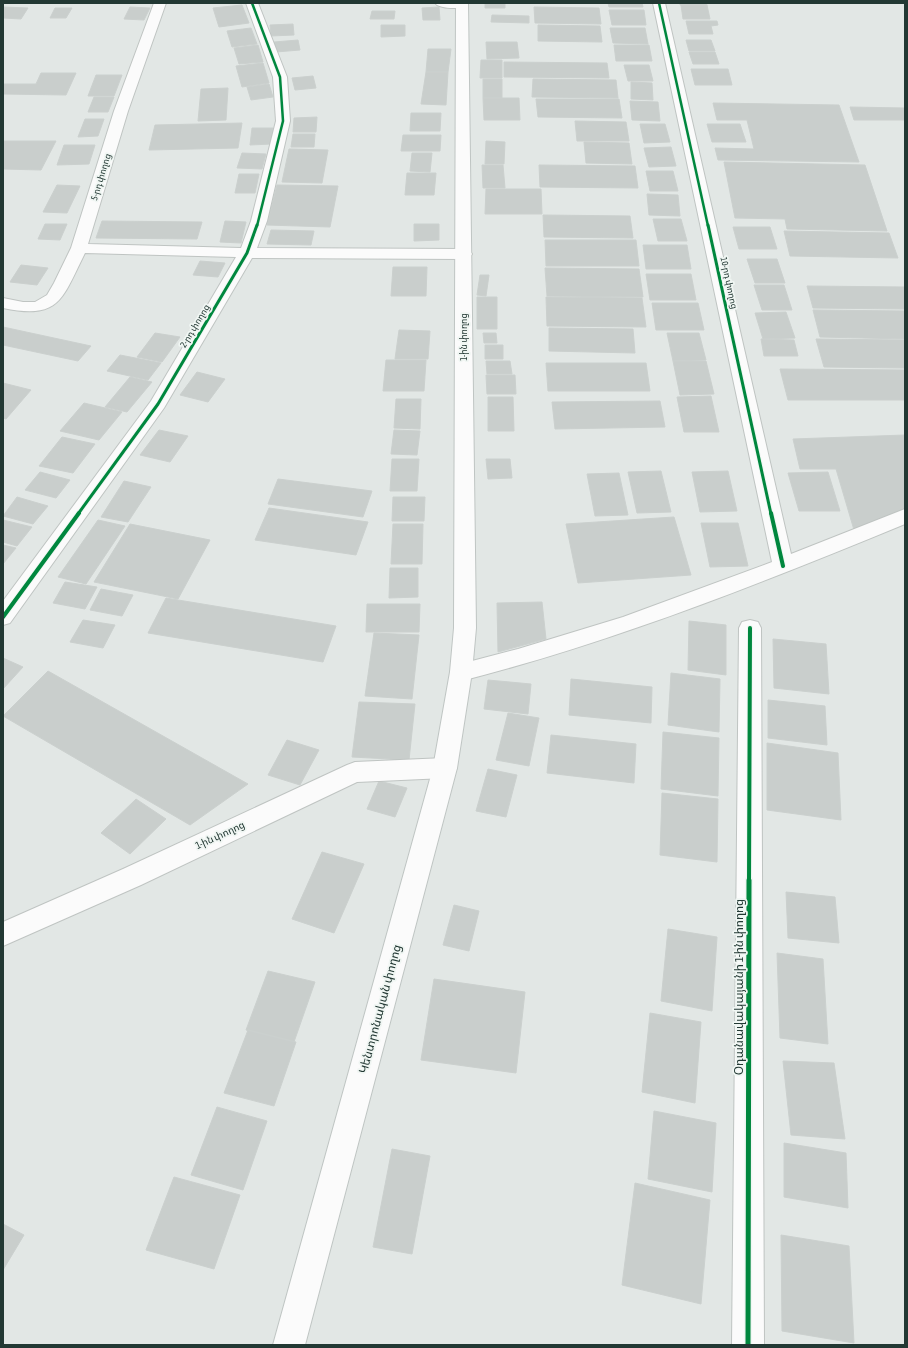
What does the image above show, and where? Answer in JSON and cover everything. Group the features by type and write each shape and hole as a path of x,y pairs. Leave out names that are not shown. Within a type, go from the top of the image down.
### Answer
{"street":[{"name":"5-րդ փողոց","path":"3,303 23,307 38,307 53,298 78,248 121,111 160,3"},
{"name":"2-րդ փողոց","path":"3,617 158,404 247,253 259,221 283,121 280,77 252,3"},
{"path":"441,3 462,3"},
{"name":"1-ին փողոց","path":"461,672 465,628 462,3"},
{"name":"10-րդ փողոց","path":"659,3 783,566"},
{"path":"78,248 247,253 464,254"},
{"path":"461,672 518,659 581,639 734,586 905,516"},
{"name":"Օդանավակայանի 1-ին փողոց","path":"748,1345 750,628"},
{"name":"Կենտրոնական փողոց","path":"289,1345 445,768 447,748 461,672"},
{"name":"1-ին փողոց","path":"3,934 132,877 355,772 445,768"}],"building":[{"path":"485,3 505,3 505,8 485,8"},
{"path":"608,3 642,3 643,7 609,7"},
{"path":"680,3 706,3 707,5 680,5"},
{"path":"242,5 249,23 219,27 213,8"},
{"path":"681,5 707,5 710,19 683,19"},
{"path":"3,7 28,8 21,19 3,18"},
{"path":"130,7 150,8 144,20 124,19"},
{"path":"439,7 440,20 423,20 422,8"},
{"path":"534,7 599,8 601,24 535,23"},
{"path":"55,8 72,8 66,18 50,18"},
{"path":"609,10 644,10 646,25 612,25"},
{"path":"372,11 395,11 394,19 370,19"},
{"path":"492,15 529,16 529,23 491,22"},
{"path":"686,21 717,21 718,25 711,26 713,34 689,34"},
{"path":"293,24 294,35 271,36 270,25"},
{"path":"381,25 405,25 405,36 381,37"},
{"path":"538,25 600,26 602,42 538,41"},
{"path":"251,28 257,44 232,47 227,31"},
{"path":"610,28 645,28 648,44 613,43"},
{"path":"298,40 300,50 276,52 274,42"},
{"path":"686,40 711,40 715,51 689,51"},
{"path":"486,42 517,42 519,58 487,59"},
{"path":"258,45 263,62 239,64 234,48"},
{"path":"614,45 649,45 652,61 616,61"},
{"path":"428,49 451,49 448,72 426,72"},
{"path":"689,52 715,52 719,64 693,64"},
{"path":"481,60 502,60 502,78 480,78"},
{"path":"504,62 607,63 609,78 504,77"},
{"path":"263,63 269,83 242,87 236,66"},
{"path":"624,65 649,65 653,81 628,81"},
{"path":"691,69 728,69 732,85 695,85"},
{"path":"426,72 448,72 446,105 421,104"},
{"path":"41,73 76,73 66,95 3,94 3,84 36,84"},
{"path":"96,75 122,75 114,96 88,96"},
{"path":"313,76 316,88 295,90 292,78"},
{"path":"483,79 502,79 502,98 483,98"},
{"path":"533,79 616,80 618,98 532,97"},
{"path":"631,82 652,83 653,100 631,99"},
{"path":"269,84 273,97 251,100 247,87"},
{"path":"228,88 226,120 198,121 201,89"},
{"path":"94,97 114,97 108,112 88,112"},
{"path":"483,98 519,98 520,120 484,120"},
{"path":"536,99 619,99 622,118 538,117"},
{"path":"630,101 658,102 660,121 632,120"},
{"path":"713,103 839,105 859,162 718,160 715,148 754,149 747,120 717,120"},
{"path":"850,107 905,108 905,120 854,120"},
{"path":"411,113 441,113 440,131 410,131"},
{"path":"317,117 316,132 293,132 294,118"},
{"path":"85,119 104,119 98,136 78,137"},
{"path":"575,121 626,122 629,141 577,141"},
{"path":"242,123 238,148 149,150 155,125"},
{"path":"640,124 665,124 670,142 644,143"},
{"path":"707,124 740,124 746,142 712,142"},
{"path":"252,128 273,128 272,144 250,145"},
{"path":"293,134 315,134 314,147 291,147"},
{"path":"403,135 441,135 440,151 401,151"},
{"path":"3,141 56,141 41,170 3,169"},
{"path":"486,141 505,142 504,164 485,164"},
{"path":"584,142 629,143 632,164 586,163"},
{"path":"64,145 95,145 89,164 57,165"},
{"path":"671,147 676,166 649,167 644,148"},
{"path":"289,149 328,150 322,183 282,182"},
{"path":"242,153 266,154 262,169 237,168"},
{"path":"412,153 432,153 430,172 410,171"},
{"path":"724,162 865,165 887,231 787,229 785,219 735,218"},
{"path":"482,165 503,165 505,188 483,188"},
{"path":"539,165 635,166 638,188 540,187"},
{"path":"646,171 673,171 678,191 650,191"},
{"path":"407,173 436,173 434,195 405,195"},
{"path":"239,174 259,174 255,193 235,193"},
{"path":"57,185 80,186 67,213 43,212"},
{"path":"277,185 338,186 330,227 267,225"},
{"path":"486,189 541,189 542,214 485,214"},
{"path":"647,194 678,195 680,216 649,215"},
{"path":"543,215 630,216 633,238 544,237"},
{"path":"653,219 681,219 687,241 658,241"},
{"path":"102,221 202,222 197,239 96,238"},
{"path":"225,221 246,222 241,243 220,242"},
{"path":"45,224 67,224 60,240 38,239"},
{"path":"414,224 439,224 439,240 414,241"},
{"path":"733,227 770,227 777,249 739,249"},
{"path":"271,230 314,231 311,245 267,244"},
{"path":"784,231 889,233 898,258 790,256"},
{"path":"545,240 636,240 639,266 546,266"},
{"path":"643,245 687,245 691,269 646,269"},
{"path":"747,259 777,259 785,283 755,283"},
{"path":"200,261 225,263 218,277 193,275"},
{"path":"21,265 48,268 37,285 10,282"},
{"path":"393,267 427,267 426,296 391,296"},
{"path":"545,268 639,269 643,297 547,296"},
{"path":"646,274 691,274 696,300 650,300"},
{"path":"480,275 489,275 486,296 477,295"},
{"path":"754,285 784,285 792,310 762,310"},
{"path":"807,286 905,287 905,309 813,308"},
{"path":"477,297 497,297 497,329 477,329"},
{"path":"546,297 642,298 646,327 547,326"},
{"path":"652,303 698,303 704,330 656,330"},
{"path":"813,310 905,311 905,339 820,337"},
{"path":"786,312 795,338 763,339 755,313"},
{"path":"3,327 91,346 78,361 3,345"},
{"path":"549,328 633,329 635,353 549,351"},
{"path":"399,330 430,331 428,359 395,359"},
{"path":"155,333 180,337 162,362 137,357"},
{"path":"483,333 496,333 497,343 484,343"},
{"path":"667,333 699,333 706,360 673,361"},
{"path":"761,339 794,340 798,356 764,356"},
{"path":"816,339 905,340 905,368 824,367"},
{"path":"485,345 503,345 503,359 485,359"},
{"path":"120,355 161,363 148,380 107,371"},
{"path":"386,360 426,360 424,391 383,391"},
{"path":"486,361 510,361 512,374 487,374"},
{"path":"673,361 706,361 714,394 680,395"},
{"path":"546,363 646,363 650,391 548,391"},
{"path":"780,369 905,370 905,400 788,400"},
{"path":"197,372 225,379 208,402 180,395"},
{"path":"486,375 515,375 516,394 487,394"},
{"path":"130,377 152,382 127,412 105,407"},
{"path":"3,383 31,390 6,419 3,418"},
{"path":"711,396 719,432 684,432 677,397"},
{"path":"488,397 513,397 514,431 488,431"},
{"path":"396,399 421,399 420,429 394,428"},
{"path":"660,401 665,427 555,429 552,402"},
{"path":"84,403 122,412 99,440 60,431"},
{"path":"159,430 188,436 170,462 140,455"},
{"path":"394,430 420,431 417,455 391,454"},
{"path":"905,435 905,509 854,530 836,469 800,469 793,439"},
{"path":"62,437 95,444 73,473 39,466"},
{"path":"392,459 419,459 417,491 390,491"},
{"path":"486,459 510,459 512,478 488,479"},
{"path":"661,471 671,512 637,513 628,472"},
{"path":"728,471 737,511 700,512 692,472"},
{"path":"40,472 70,480 56,498 25,490"},
{"path":"828,472 840,511 799,511 788,473"},
{"path":"619,473 628,515 595,516 587,474"},
{"path":"278,479 372,491 363,517 268,504"},
{"path":"124,481 151,487 128,522 101,517"},
{"path":"17,497 48,506 33,524 3,516"},
{"path":"393,497 425,497 424,521 392,521"},
{"path":"269,508 368,522 356,555 255,540"},
{"path":"674,517 691,575 578,583 566,524"},
{"path":"3,520 32,527 17,546 3,542"},
{"path":"98,520 125,526 86,584 58,577"},
{"path":"701,523 738,523 748,566 710,567"},
{"path":"130,524 210,540 178,599 94,582"},
{"path":"393,524 423,524 422,564 391,564"},
{"path":"3,545 16,548 3,564"},
{"path":"390,568 418,568 418,597 389,598"},
{"path":"65,582 97,587 85,609 53,603"},
{"path":"101,589 133,595 122,616 90,610"},
{"path":"166,598 336,626 323,662 148,633"},
{"path":"542,602 546,639 498,652 497,603"},
{"path":"367,604 420,604 419,632 366,632"},
{"path":"83,620 115,625 103,648 70,642"},
{"path":"689,621 726,625 726,675 688,670"},
{"path":"374,633 419,635 412,699 365,696"},
{"path":"773,639 826,644 829,694 774,688"},
{"path":"3,658 23,667 3,689"},
{"path":"48,671 248,784 190,825 3,716"},
{"path":"671,673 720,679 719,732 668,725"},
{"path":"571,679 652,687 651,723 569,715"},
{"path":"488,680 531,684 528,714 484,709"},
{"path":"768,700 825,706 827,745 768,738"},
{"path":"359,702 415,704 409,760 352,757"},
{"path":"508,713 539,718 529,766 496,760"},
{"path":"663,732 719,738 718,796 661,789"},
{"path":"551,735 636,744 634,783 547,773"},
{"path":"287,740 319,750 300,785 268,775"},
{"path":"767,743 838,753 841,820 767,810"},
{"path":"488,769 517,775 506,817 476,811"},
{"path":"379,781 407,788 395,817 367,809"},
{"path":"662,793 718,799 717,862 660,855"},
{"path":"136,799 166,819 130,854 101,833"},
{"path":"322,852 364,864 334,933 292,919"},
{"path":"786,892 835,897 839,943 788,938"},
{"path":"454,905 479,911 469,951 443,945"},
{"path":"668,929 717,937 712,1011 661,1001"},
{"path":"777,953 823,959 828,1044 780,1038"},
{"path":"268,971 315,982 294,1042 246,1030"},
{"path":"434,979 525,992 516,1073 421,1060"},
{"path":"650,1013 701,1022 695,1103 642,1092"},
{"path":"248,1030 296,1042 274,1106 224,1093"},
{"path":"783,1061 834,1063 845,1139 791,1135"},
{"path":"217,1107 267,1121 243,1190 191,1175"},
{"path":"654,1111 716,1123 712,1192 648,1179"},
{"path":"784,1143 846,1153 848,1208 784,1197"},
{"path":"392,1149 430,1156 412,1254 373,1247"},
{"path":"174,1177 240,1195 214,1269 146,1250"},
{"path":"635,1183 710,1200 701,1304 622,1285"},
{"path":"3,1224 24,1235 3,1270"},
{"path":"781,1235 849,1246 854,1343 782,1331"}],"cycle path":[{"path":"3,617 158,404 247,253 259,221 283,121 280,77 252,3"},
{"path":"659,3 783,566"},
{"path":"748,1345 750,628"}]}
